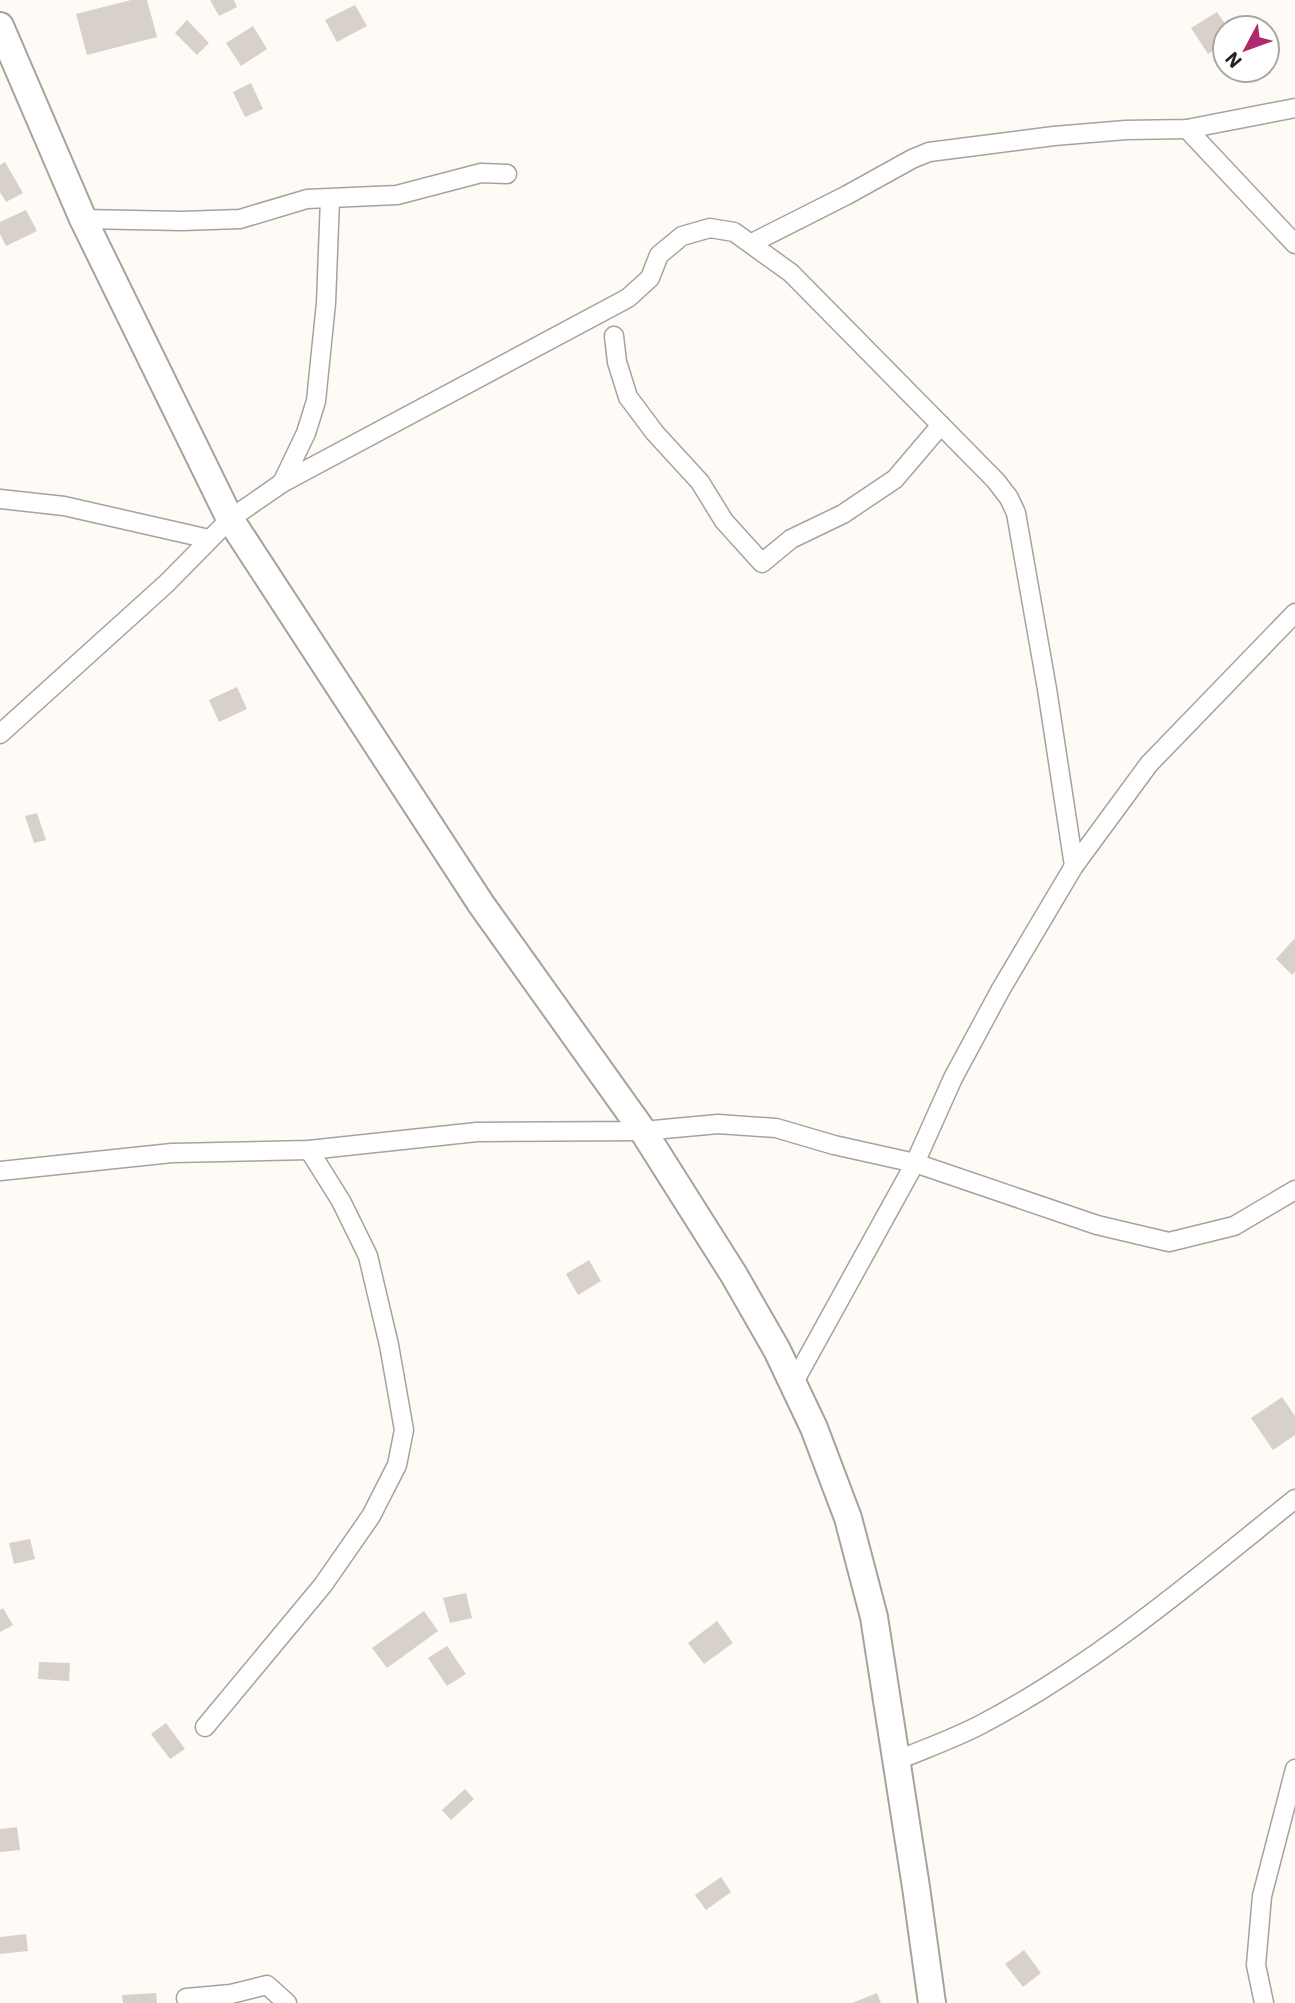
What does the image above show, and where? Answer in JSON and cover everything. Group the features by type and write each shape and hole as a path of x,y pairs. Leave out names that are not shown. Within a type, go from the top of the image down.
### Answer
{"main road":[{"path":"0,26 83,219 230,519 481,904 643,1131 734,1275 814,1428 848,1518 874,1617 932,2003"}],"street":[{"path":"752,243 929,152 1054,136 1126,130 1187,129 1295,107"},
{"path":"1187,129 1295,244"},
{"path":"83,219 240,219 307,199 397,195 481,173 507,174"},
{"path":"282,484 306,433 316,401 326,303 330,199"},
{"path":"0,734 167,583 230,519 282,484 628,298 650,278 659,256 682,236 710,228 734,232 791,273 996,481 1009,498 1016,513 1045,676 1074,866"},
{"path":"614,336 617,362 628,397 655,433 700,482 724,521 762,563 792,539 843,514 895,480 941,425"},
{"path":"0,499 64,506 209,539"},
{"path":"793,1384 915,1163 953,1078 1001,989 1074,866 1149,764 1295,613"},
{"path":"0,1171 172,1153 309,1150 477,1132 643,1131 718,1124 776,1128 834,1145 915,1163 1097,1225 1169,1242 1234,1226 1295,1190"},
{"path":"205,1727 323,1585 371,1516 397,1465 404,1430 389,1345 368,1256 341,1201 309,1150"},
{"path":"896,1761 978,1726 1058,1680 1136,1626 1295,1499"},
{"path":"1264,2003 1256,1965 1262,1896 1295,1769"},
{"path":"186,1998 231,1994 267,1985 287,2003"}],"building":[{"path":"131,0 147,0 157,37 87,55 76,14"},
{"path":"210,0 234,0 237,7 219,16"},
{"path":"355,5 367,26 337,42 325,20"},
{"path":"1211,16 1211,52 1208,54 1191,28"},
{"path":"187,20 209,43 197,55 175,33"},
{"path":"253,26 267,49 241,66 226,43"},
{"path":"251,83 263,109 245,117 233,92"},
{"path":"5,162 23,193 6,202 0,192 0,165"},
{"path":"26,210 37,231 6,246 0,234 0,222"},
{"path":"237,687 247,709 219,722 209,700"},
{"path":"37,813 46,840 34,843 25,816"},
{"path":"1295,938 1295,972 1292,975 1276,959"},
{"path":"589,1260 601,1281 578,1295 566,1274"},
{"path":"1282,1397 1295,1416 1295,1435 1273,1450 1251,1418"},
{"path":"30,1539 35,1559 14,1564 9,1543"},
{"path":"466,1593 472,1618 450,1623 443,1598"},
{"path":"3,1608 13,1625 0,1632 0,1610"},
{"path":"424,1611 438,1631 387,1668 372,1648"},
{"path":"717,1621 733,1643 704,1664 688,1643"},
{"path":"447,1646 466,1674 447,1686 428,1658"},
{"path":"39,1662 70,1663 69,1681 38,1679"},
{"path":"166,1723 185,1749 170,1759 151,1734"},
{"path":"465,1789 474,1799 451,1820 442,1810"},
{"path":"17,1827 20,1850 0,1852 0,1829"},
{"path":"721,1877 731,1892 706,1910 695,1895"},
{"path":"26,1934 28,1951 0,1954 0,1937"},
{"path":"1024,1950 1041,1973 1023,1987 1005,1964"},
{"path":"156,1993 157,2003 123,2003 122,1995"},
{"path":"877,1993 881,2003 852,2003"}]}
